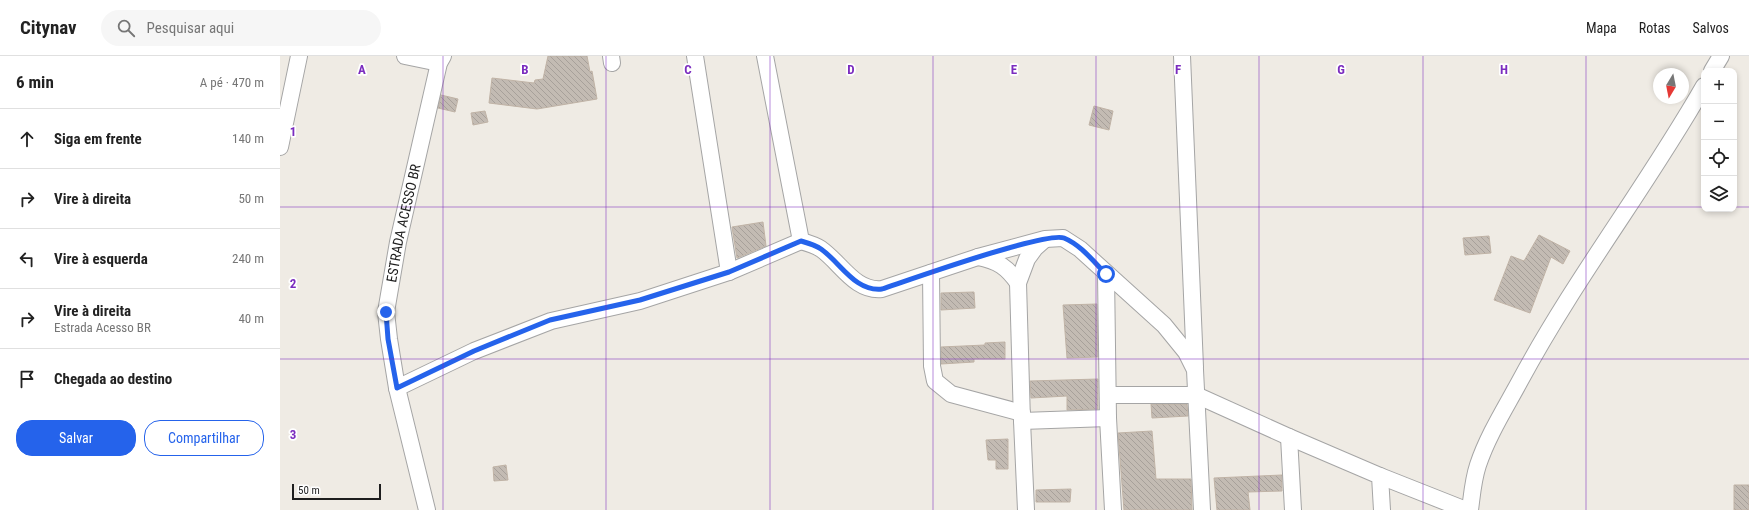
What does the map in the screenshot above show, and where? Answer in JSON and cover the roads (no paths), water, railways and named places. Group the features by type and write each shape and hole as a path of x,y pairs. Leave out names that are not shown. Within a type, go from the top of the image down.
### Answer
{"street":[{"path":"280,147 299,56"},
{"path":"405,56 441,60"},
{"path":"695,56 729,272"},
{"path":"765,56 801,241"},
{"path":"1182,56 1202,510"},
{"path":"1714,68 1721,56"},
{"name":"ESTRADA ACESSO BR","path":"427,510 397,388 388,339 386,312 398,242 441,60"},
{"path":"1470,510 1472,487 1485,445 1544,336 1585,271 1676,136 1701,91"},
{"path":"397,388 474,351 550,320 640,300 729,272 801,241 823,250 862,286 868,289 882,289 978,257 1045,239 1063,238 1080,249 1164,325 1186,352 1196,370"},
{"path":"1026,510 1018,283 1027,259 1035,248 1045,239"},
{"path":"978,257 991,259 1001,265 1010,272 1018,283"},
{"path":"931,273 932,366 935,381 951,394 1022,417 1108,418"},
{"path":"1106,274 1108,418 1113,510"},
{"path":"1108,395 1196,395 1380,476 1466,510"},
{"path":"1289,437 1293,510"},
{"path":"1380,476 1382,510"}]}
